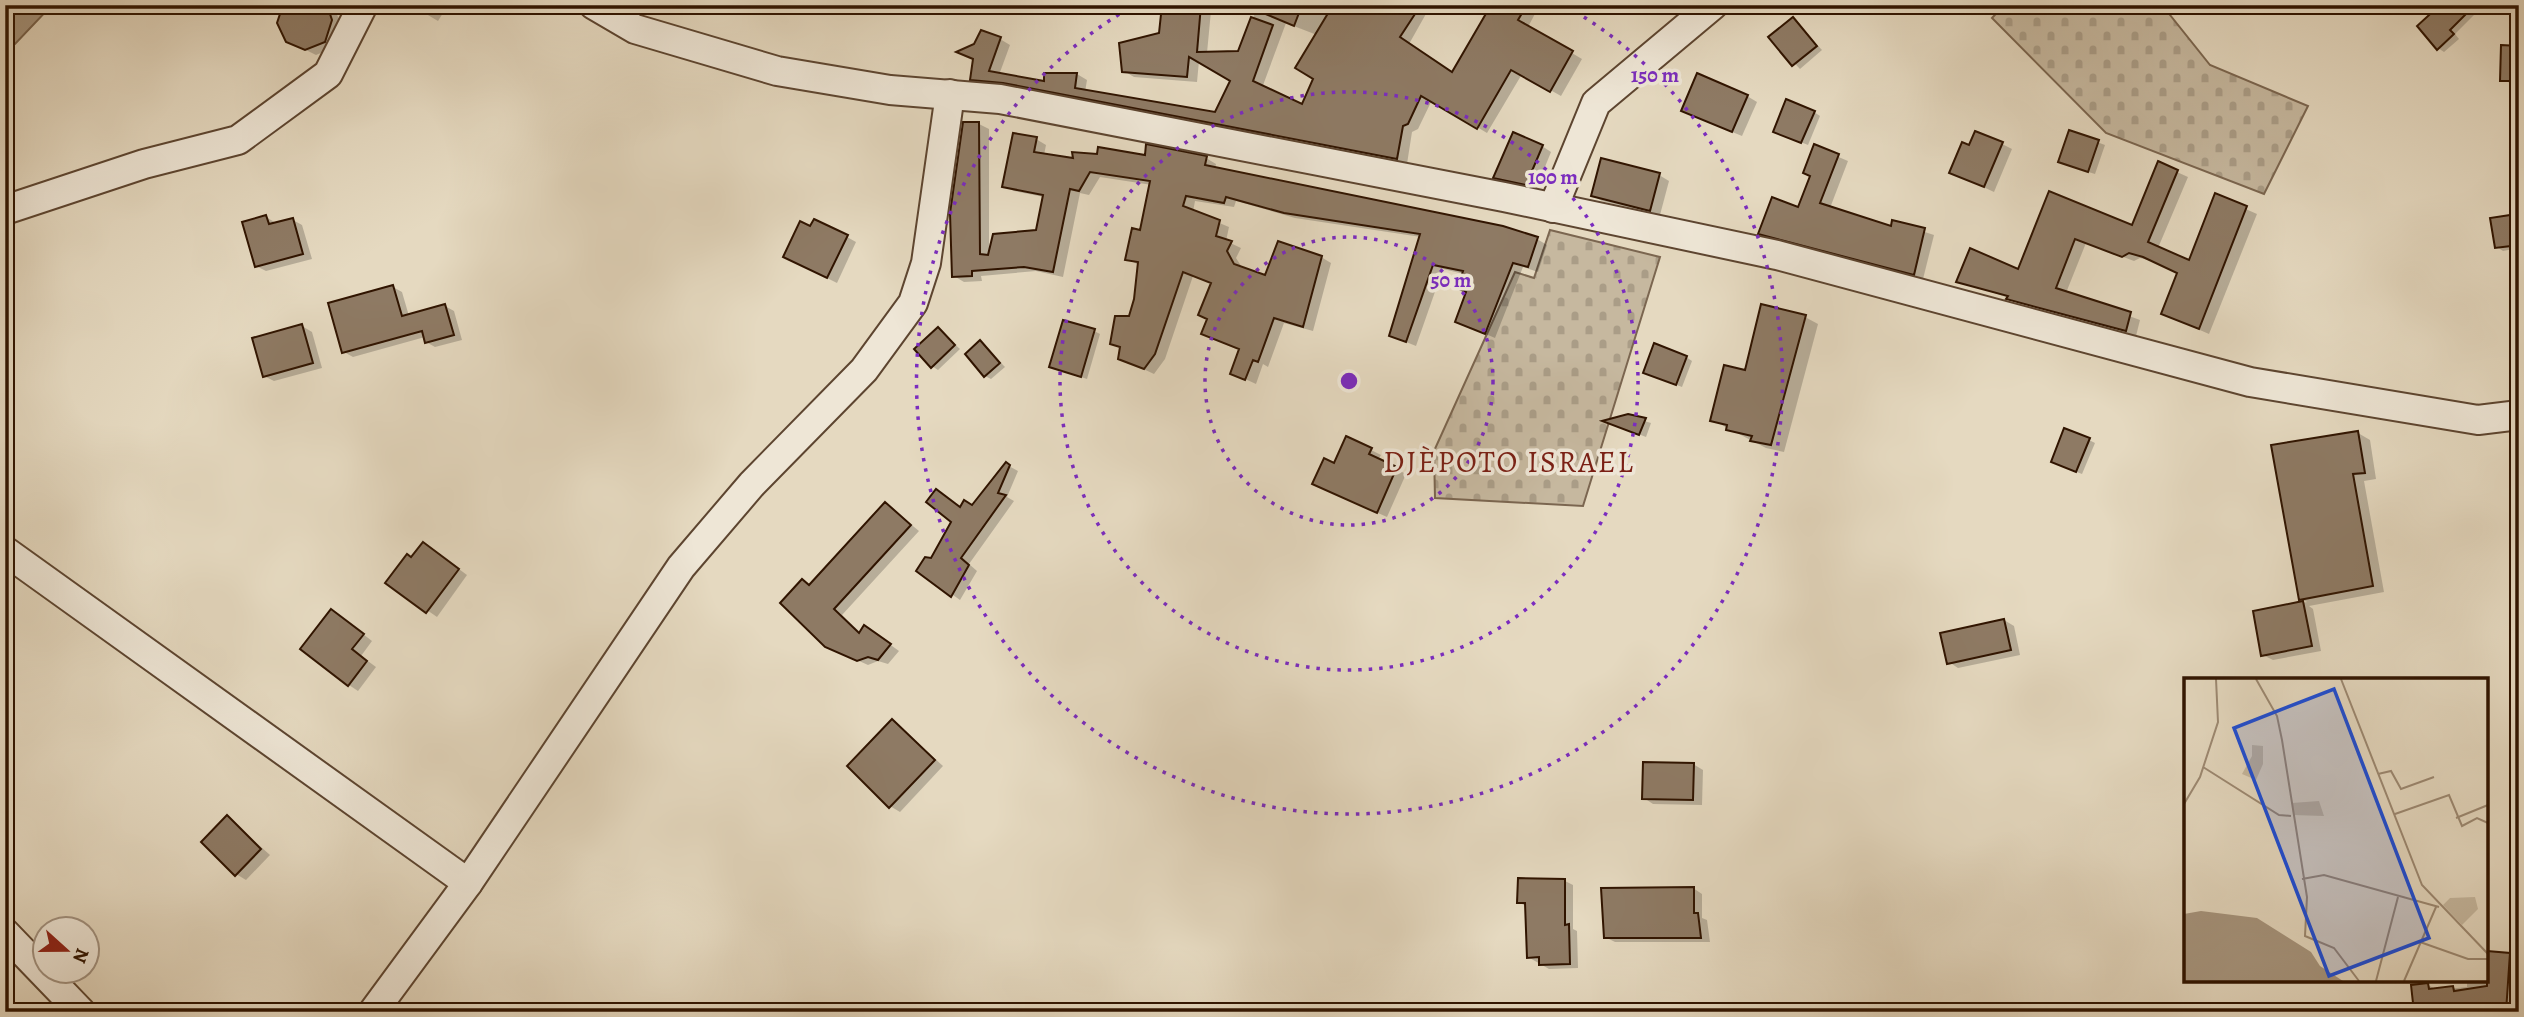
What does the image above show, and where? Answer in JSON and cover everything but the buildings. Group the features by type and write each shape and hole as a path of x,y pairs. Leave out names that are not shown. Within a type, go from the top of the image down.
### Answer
{"street":[{"path":"5,210 144,164 238,140 328,74 363,5"},
{"path":"594,5 635,29 777,71 890,90 1000,99 1110,119 1777,255 2250,383 2478,420 2519,415"},
{"path":"1553,208 1596,103 1713,5"},
{"path":"373,1012 468,883 681,567 752,484 864,370 913,303 926,263 950,94"},
{"path":"5,551 468,883"},
{"path":"5,933 81,1012"}],"green space":[{"path":"2004,5 2162,5 2210,65 2308,106 2264,194 2106,133 1992,18"},
{"path":"1550,230 1660,257 1583,506 1435,498 1434,451 1515,272 1534,278"}],"shaded area":[{"path":"5,5 52,5 15,44 5,50"}],"district":[{"name":"DJÈPOTO ISRAEL","path":"1509,462"}]}
